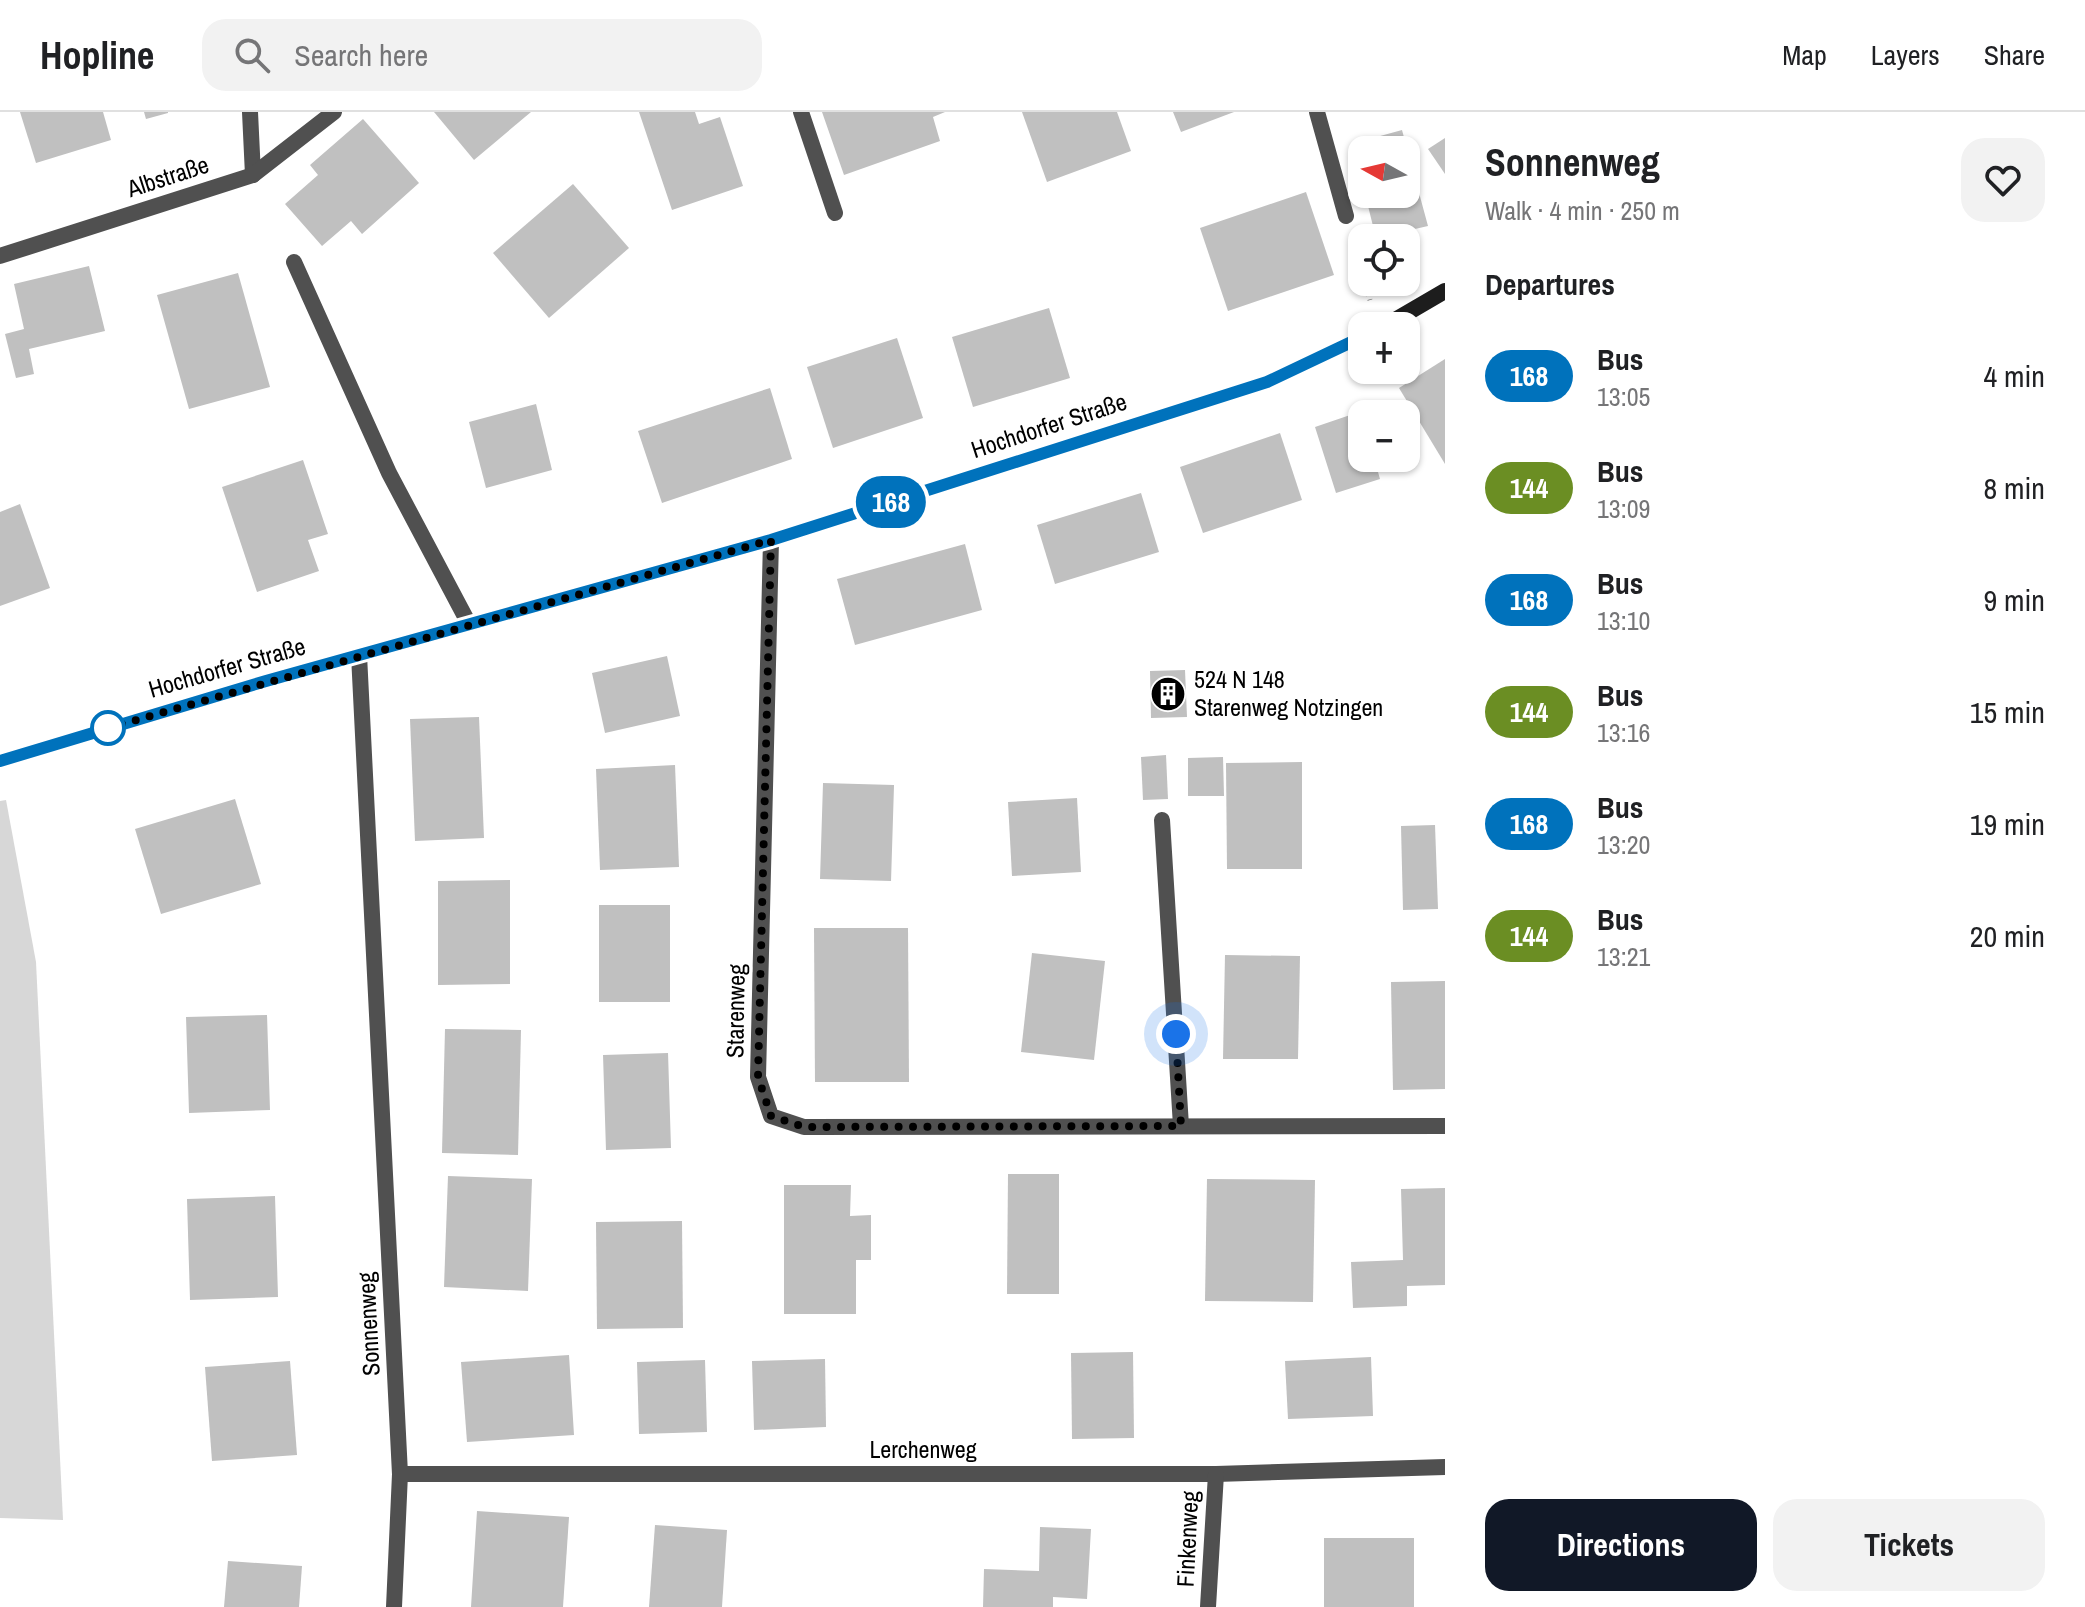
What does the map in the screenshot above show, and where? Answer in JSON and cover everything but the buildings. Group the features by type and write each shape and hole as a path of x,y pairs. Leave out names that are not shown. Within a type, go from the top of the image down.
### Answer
{"main road":[{"path":"1409,312 1445,291"},
{"name":"Hochdorfer Straße","path":"0,761 359,655 771,540 1267,382 1348,344"}],"street":[{"path":"250,112 253,175"},
{"name":"Albstraße","path":"0,256 253,175 334,112"},
{"path":"801,112 835,213"},
{"path":"1317,112 1346,216"},
{"path":"294,262 389,473 469,624"},
{"name":"Starenweg","path":"771,540 758,1077 771,1116 804,1127 1445,1126"},
{"name":"Sonnenweg","path":"359,655 400,1474 394,1607"},
{"path":"1162,820 1181,1126"},
{"name":"Lerchenweg","path":"400,1474 1216,1474 1445,1467"},
{"name":"Finkenweg","path":"1208,1607 1216,1474"}],"shaded area":[{"path":"6,800 36,962 63,1520 0,1518 0,801"}],"bus line":[{"name":"168","path":"0,761 266,681 771,540 1267,382 1348,344"}],"place":[{"name":"524 N 148 Starenweg Notzingen","path":"1168,694"}],"route":[{"path":"108,728 771,540 758,1077 771,1116 804,1127 1181,1126 1176,1034"}]}
